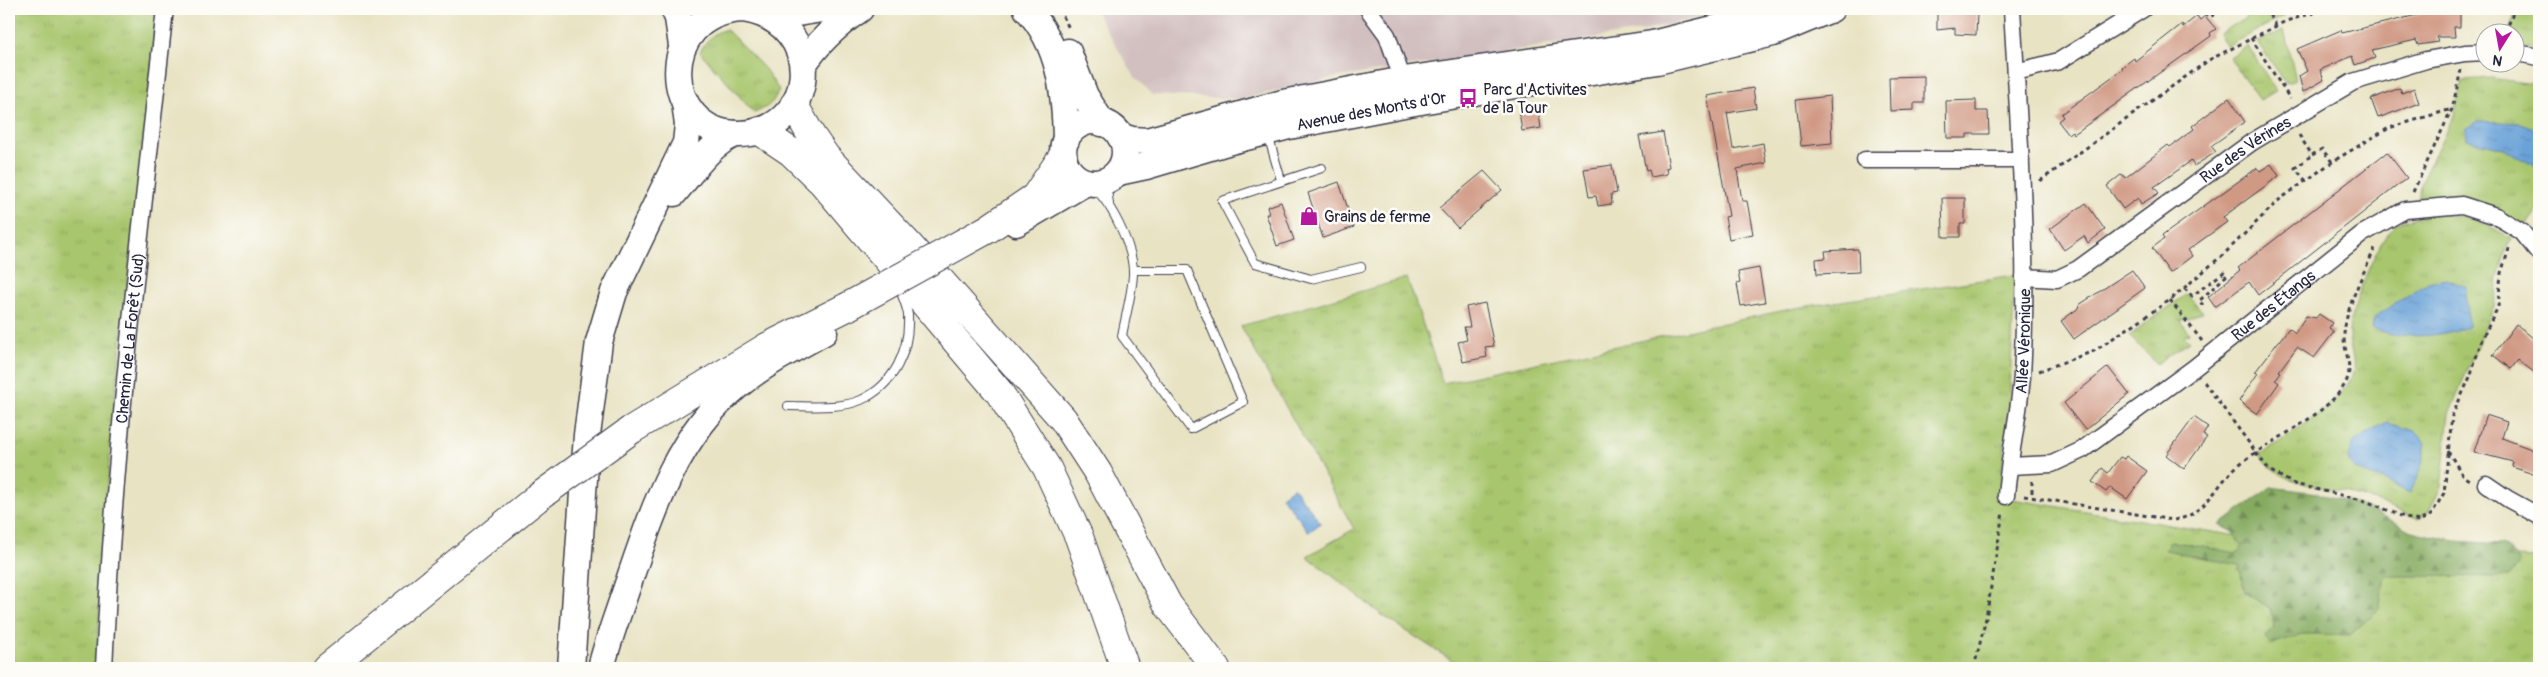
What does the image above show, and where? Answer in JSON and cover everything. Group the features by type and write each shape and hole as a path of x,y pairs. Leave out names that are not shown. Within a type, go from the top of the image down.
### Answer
{"highway":[{"path":"794,105 826,157 907,243 1063,419 1098,473 1168,605 1216,668"},
{"path":"748,133 790,152 823,184 999,392 1047,468 1079,537 1125,668"},
{"path":"326,668 537,498 631,430 767,348 850,311 990,234 1035,197 1064,148"}],"main road":[{"path":"674,9 678,18 682,46"},
{"path":"572,668 587,435 595,366 603,327 614,292 686,142 688,125 685,102 677,74 682,46 690,33 701,22 714,14 735,9 758,11 772,17 793,37 800,50 803,64 802,86 794,105 785,116 748,133 726,138 690,172 648,224"},
{"path":"772,17 822,9"},
{"path":"803,64 828,34 860,9"},
{"path":"1027,9 1037,20 1050,42 1058,66 1065,108 1065,163 1073,175 1105,177 1125,154 1111,129 1086,96 1074,72 1065,42 1047,9"},
{"name":"Avenue des Monts d'Or","path":"1111,129 1132,140 1147,141 1652,44 1770,15 1783,9"},
{"name":"Avenue des Monts d'Or","path":"1406,92 1658,61 1773,33 1831,9"},
{"path":"685,102 692,112 712,128 748,133"},
{"name":"Avenue des Monts d'Or","path":"990,234 1105,177 1146,166 1264,120"},
{"path":"1064,148 1076,127 1085,123 1111,129"},
{"path":"601,668 648,526 671,468 690,437 712,410 737,386 850,311"}],"street":[{"name":"Chemin de La Forêt (Sud)","path":"104,668 110,544 120,420 165,9"},
{"path":"1368,9 1387,35 1406,92"},
{"name":"Allée Véronique","path":"2006,495 2022,377 2024,277 2021,160 2012,9"},
{"path":"2016,72 2059,61 2143,9"},
{"name":"Rue des Vérines","path":"2024,277 2057,279 2078,270 2252,142 2353,82 2426,60 2465,52 2476,52"},
{"path":"2526,55 2539,57"},
{"path":"1865,160 2021,160"},
{"name":"Rue des Étangs","path":"2011,466 2052,464 2082,450 2194,368 2362,234 2405,210 2462,205 2496,216 2522,232 2539,253"},
{"path":"2486,484 2539,516"}],"lane":[{"path":"1264,120 1281,180"},
{"path":"1322,168 1222,201 1255,263 1311,279 1361,267"},
{"path":"1105,177 1099,191 1109,205 1127,246 1133,270 1122,336 1191,429 1243,402 1187,270 1133,270"},
{"path":"1105,177 1109,205"},
{"path":"788,406 832,405 859,400 884,386 901,361 907,338 908,313 892,266"}],"path":[{"path":"2212,9 2205,13 2210,18 2224,9"},
{"path":"2265,9 2276,25"},
{"path":"2035,184 2209,60 2276,25 2327,9"},
{"path":"2509,22 2514,9"},
{"path":"2251,38 2294,117 2312,155"},
{"path":"2405,210 2452,109 2465,52"},
{"path":"2022,377 2094,351 2170,300 2225,253 2279,200 2332,162 2389,128 2452,109"},
{"path":"2306,181 2295,168 2312,155 2322,149 2332,162"},
{"path":"2194,368 2255,454 2269,470 2294,484 2366,501 2406,518 2419,521 2431,515 2444,494 2452,416 2470,377 2482,339 2498,307 2501,273 2508,249 2522,232"},
{"path":"1974,668 1986,618 2006,495 2173,520 2184,519 2207,503 2235,468 2292,430 2330,401 2346,383 2350,368 2344,334 2356,290 2377,243"},
{"path":"2184,288 2192,296 2224,272 2227,275 2199,301 2203,305"},
{"path":"2170,300 2212,354"}],"shaded area":[{"path":"1094,9 1733,9 1647,30 1333,78 1242,99 1153,95 1135,77"}],"green space":[{"path":"9,9 158,9 111,434 96,668 9,668"},
{"path":"2261,9 2281,9 2284,16 2227,46 2219,34"},
{"path":"2517,9 2539,9 2539,51 2526,48 2526,22 2512,22"},
{"path":"726,29 765,69 779,90 770,105 754,113 700,52 710,37"},
{"path":"2284,30 2296,80 2286,83 2257,42"},
{"path":"2248,46 2276,91 2260,100 2229,57"},
{"path":"2492,78 2539,85 2539,208 2525,227 2418,203 2420,184 2454,115 2462,80"},
{"path":"2430,214 2472,220 2512,238 2508,244 2498,277 2494,306 2449,414 2441,487 2428,513 2418,518 2367,498 2308,485 2294,480 2281,474 2259,454 2311,420 2347,386 2353,371 2349,336 2351,320 2360,290 2374,256 2382,242 2397,224"},
{"path":"2015,275 2009,409 1999,497 2323,550 2539,558 2539,668 1463,668 1382,615 1307,556 1354,529 1241,326 1407,278 1443,383 1795,308"},
{"path":"2187,294 2203,312 2180,321 2189,333 2184,336 2189,341 2157,364 2129,336"},
{"path":"2271,487 2317,493 2365,507 2411,531 2454,541 2502,544 2521,562 2508,577 2385,576 2379,609 2350,635 2303,634 2272,644 2265,638 2274,627 2270,608 2245,593 2239,565 2165,550 2170,541 2236,553 2243,547 2232,531 2220,525"}],"water":[{"path":"2478,121 2520,123 2539,130 2539,169 2504,148 2467,139 2466,129"},
{"path":"2447,279 2466,287 2468,327 2420,336 2383,332 2372,328 2374,318 2428,282"},
{"path":"2387,423 2414,431 2426,443 2419,475 2410,493 2351,467 2348,459 2353,442"},
{"path":"1293,487 1321,523 1309,532 1281,496"}],"building":[{"path":"1974,9 1974,13 1977,13 1976,35 1955,34 1955,28 1937,30 1937,10"},
{"path":"2442,9 2460,10 2460,27 2454,27 2455,37 2436,37 2438,42 2418,45 2416,40 2372,50 2375,58 2355,65 2352,56 2320,70 2324,80 2303,92 2299,76 2307,71 2297,49 2341,30 2342,33"},
{"path":"2197,16 2200,20 2205,16 2216,29 2210,33 2211,36 2074,134 2072,131 2068,134 2058,121 2063,117 2061,114 2123,69 2122,67 2134,58 2135,61 2182,24 2183,27"},
{"path":"1924,76 1924,103 1914,103 1914,110 1890,111 1889,77"},
{"path":"1753,88 1756,108 1727,113 1733,149 1763,143 1766,163 1737,169 1742,201 1747,201 1753,234 1729,239 1725,217 1729,216 1707,96"},
{"path":"2400,88 2402,93 2414,88 2419,103 2378,118 2371,99"},
{"path":"1830,96 1832,143 1801,146 1796,100"},
{"path":"2229,98 2245,122 2211,146 2216,152 2194,166 2191,161 2154,187 2159,193 2141,204 2138,198 2123,209 2107,186 2122,174 2125,178 2168,145 2170,147 2194,129 2192,126"},
{"path":"1976,100 1976,111 1988,111 1989,134 1967,134 1967,138 1947,138 1946,101"},
{"path":"1538,109 1541,128 1522,131 1519,112"},
{"path":"1663,132 1669,167 1666,168 1667,174 1651,177 1649,170 1646,171 1639,136"},
{"path":"2387,152 2407,178 2258,295 2249,282 2215,307 2208,297 2240,270 2238,268"},
{"path":"2271,164 2279,176 2223,217 2227,222 2188,250 2192,256 2170,273 2152,248 2164,239 2162,236 2257,168 2260,171"},
{"path":"1612,165 1617,193 1611,194 1612,204 1598,206 1596,196 1589,197 1584,169"},
{"path":"1484,171 1502,190 1458,228 1439,208"},
{"path":"1339,182 1354,227 1323,238 1308,193"},
{"path":"1942,198 1965,198 1965,224 1960,224 1960,237 1943,237"},
{"path":"1281,202 1294,240 1277,246 1266,214 1269,214 1267,207"},
{"path":"2086,203 2105,230 2088,243 2084,236 2064,250 2050,229"},
{"path":"1858,249 1859,272 1817,274 1816,259 1826,258 1825,251"},
{"path":"1759,268 1765,302 1741,306 1737,284 1740,283 1738,272"},
{"path":"2132,270 2145,288 2074,339 2061,321 2080,307 2079,305"},
{"path":"1485,303 1494,346 1485,347 1487,357 1463,362 1458,342 1467,340 1464,327 1470,327 1466,307"},
{"path":"2319,314 2332,323 2329,328 2334,332 2314,358 2297,347 2279,371 2281,372 2275,380 2279,383 2257,414 2239,401 2258,373 2255,372 2289,328 2295,333 2306,316 2316,318"},
{"path":"2516,324 2539,343 2539,376 2518,360 2511,369 2493,355"},
{"path":"2108,367 2129,394 2085,430 2064,403"},
{"path":"2486,415 2507,422 2502,438 2539,452 2539,476 2512,467 2513,462 2474,452"},
{"path":"2194,417 2208,427 2203,435 2207,437 2184,469 2166,455"},
{"path":"2126,456 2147,471 2127,499 2110,487 2106,492 2092,482 2102,468 2108,473 2120,457 2124,459"}],"place":[{"name":"Parc d'Activites de la Tour","path":"1468,98"},
{"name":"Grains de ferme","path":"1309,216"}]}
